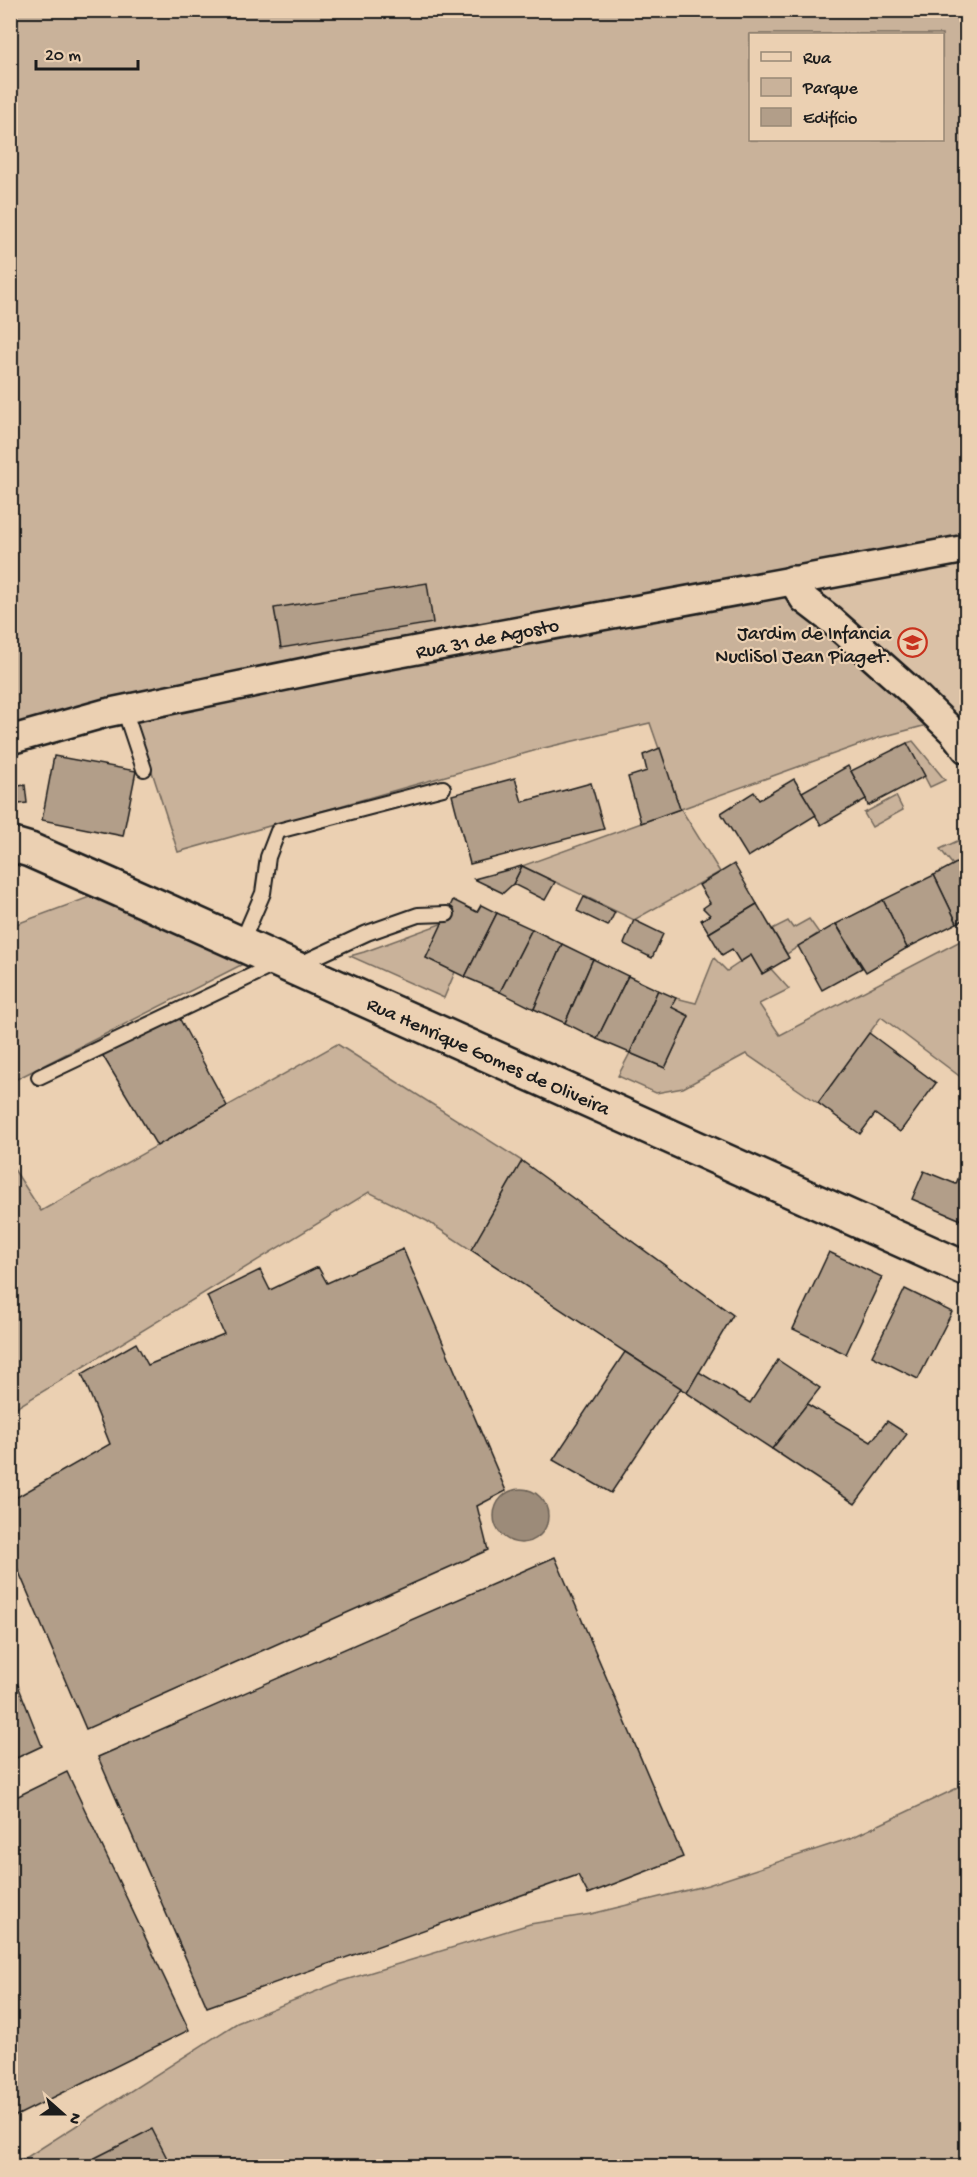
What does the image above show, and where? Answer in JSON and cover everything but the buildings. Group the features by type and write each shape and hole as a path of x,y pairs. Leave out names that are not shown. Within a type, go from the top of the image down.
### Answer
{"street":[{"name":"Rua 31 de Agosto","path":"10,740 123,709 368,659 966,549"},
{"path":"792,580 804,600 830,619 911,691 952,731 966,749"},
{"name":"Rua Henrique Gomes de Oliveira","path":"10,844 30,850 966,1269"}],"lane":[{"path":"123,709 144,769"},
{"path":"241,944 263,893 268,857 278,831 443,789"},
{"path":"39,1077 287,965 367,933 418,915 447,914"}],"shaded area":[{"name":"Jardim de Infancia NucliSol Jean Piaget.","path":"966,549 966,749 792,580"},
{"path":"516,1489 526,1489 536,1493 544,1501 548,1516 544,1531 536,1539 526,1543 516,1543 506,1539 498,1531 494,1521 494,1511 498,1501 506,1493"}],"green space":[{"path":"10,11 966,11 966,549 793,580 942,721 878,738 681,809 720,872 634,920 522,866 680,809 650,723 544,748 178,852 135,719 11,745"},
{"path":"913,741 945,780 930,787 907,743"},
{"path":"896,796 903,810 872,827 864,813"},
{"path":"966,837 966,858 953,865 940,849"},
{"path":"95,895 243,964 11,1082 11,926"},
{"path":"809,919 819,933 787,954 772,929 788,921 793,928"},
{"path":"443,923 426,958 455,972 444,998 350,956 364,952"},
{"path":"966,938 966,1081 881,1017 818,1103 746,1054 683,1088 656,1093 618,1076 630,1053 665,1068 689,1016 671,1007 676,998 696,1003 714,958 727,971 751,955 762,974 771,969 789,989 759,1004 780,1035"},
{"path":"337,1044 522,1161 471,1250 427,1221 369,1192 11,1411 10,1163 41,1211"},
{"path":"966,1784 966,2166 13,2166 237,2023 342,1981 530,1924 591,1914 708,1885 851,1838"}],"place":[{"name":"Jardim de Infancia NucliSol Jean Piaget.","path":"912,643"}]}
